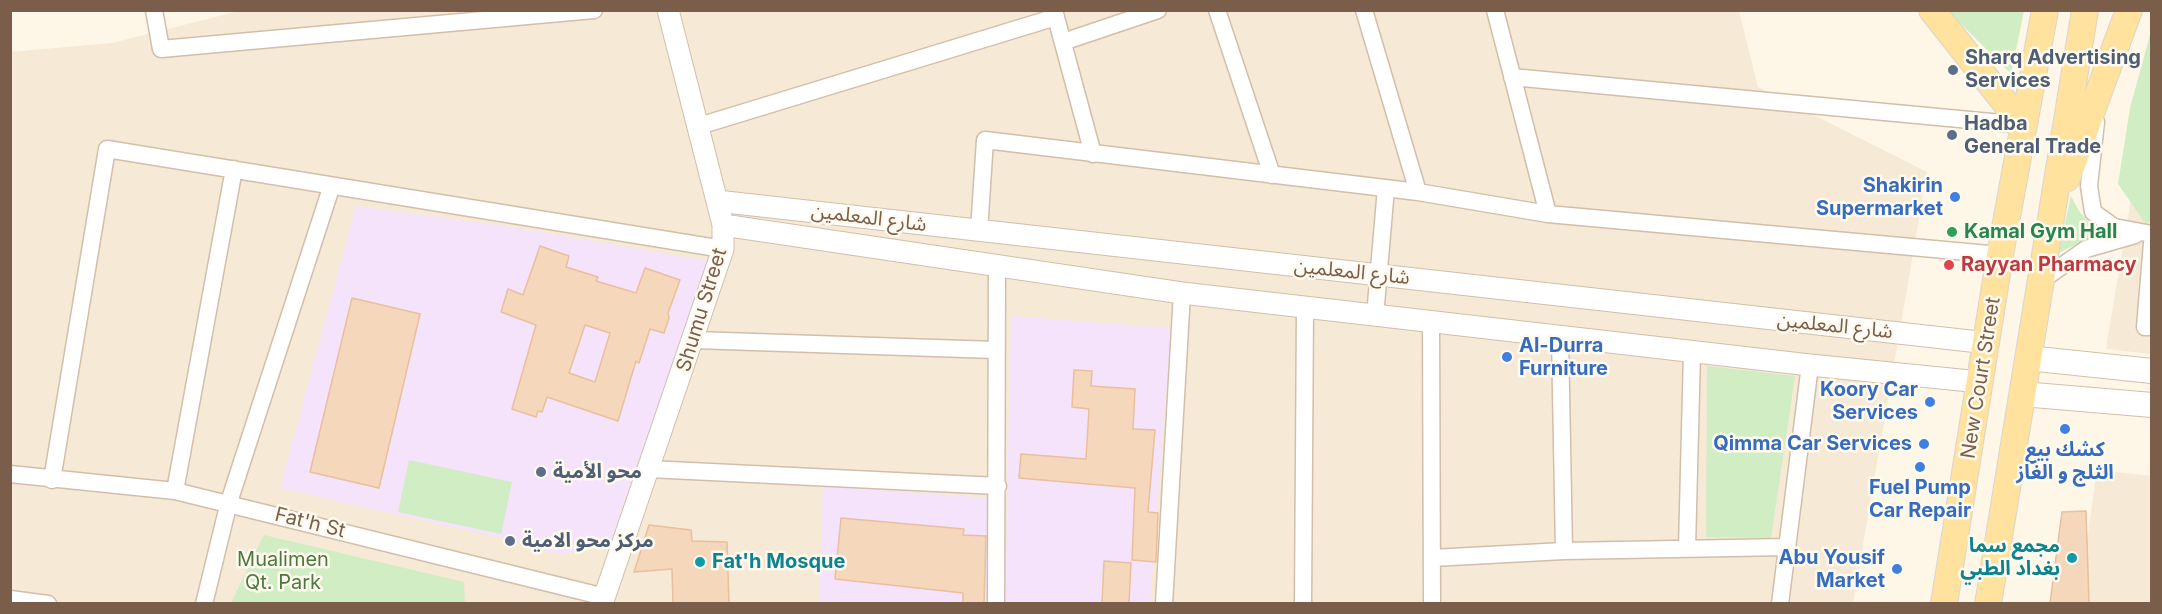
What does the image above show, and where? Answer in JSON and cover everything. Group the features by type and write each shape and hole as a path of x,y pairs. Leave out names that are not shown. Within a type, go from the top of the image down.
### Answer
{"main road":[{"path":"1932,10 2024,125"},
{"name":"New Court Street","path":"1944,603 1988,343 2000,255 2045,10"},
{"path":"1988,603 2085,10"},
{"path":"2049,226 2129,10"},
{"path":"2028,358 2151,371"},
{"path":"2022,394 2151,405"}],"street":[{"path":"154,10 161,49 518,14 594,10"},
{"name":"Shumu Street","path":"603,600 694,340 723,249 723,225 668,10"},
{"path":"1063,42 1158,10"},
{"path":"1217,10 1272,175"},
{"path":"1364,10 1418,192"},
{"path":"1495,10 1548,214"},
{"path":"699,126 1055,14 1093,154"},
{"path":"1512,77 2024,125"},
{"path":"2098,98 2089,186 2091,206 2097,217 2107,224 2148,237"},
{"path":"980,231 985,140 1418,192 1548,214 2000,255"},
{"path":"52,480 106,149 234,169 331,188 723,249"},
{"path":"175,490 234,169"},
{"path":"204,603 229,502 331,188"},
{"path":"1375,316 1386,188"},
{"name":"شارع المعلمين","path":"717,201 1988,343"},
{"name":"شارع المعلمين","path":"723,225 1182,293 1692,352 1980,382"},
{"path":"2042,280 2086,249 2148,237"},
{"path":"2148,237 2145,327 2151,327"},
{"path":"996,603 997,267"},
{"path":"1164,603 1182,293"},
{"path":"1304,603 1305,308"},
{"path":"1431,322 1432,603"},
{"path":"1560,337 1564,551"},
{"path":"694,340 995,350"},
{"path":"1687,548 1692,352"},
{"path":"1780,603 1810,365"},
{"path":"649,469 998,486"},
{"name":"Fat'h St","path":"10,474 52,480 175,490 229,502 603,600"},
{"path":"1432,558 1564,551 1786,547"},
{"path":"10,599 48,603"}],"shaded area":[{"path":"243,10 1739,11 1758,87 1927,172 1853,603 11,603 10,52 112,43"},
{"path":"2151,77 2151,354 2106,349"},
{"path":"356,206 505,226 710,261 613,543 561,555 505,539 280,488"},
{"path":"1011,316 1171,328 1150,603 1005,604"},
{"path":"2097,470 2151,476 2151,603 2078,604"},
{"path":"823,486 991,498 988,603 819,604"}],"green space":[{"path":"1948,11 2024,11 2011,74"},
{"path":"2151,31 2152,221 2145,223 2118,184 2130,108"},
{"path":"2071,196 2079,211 2099,234 2058,253"},
{"path":"1707,366 1795,376 1771,538 1706,537"},
{"path":"409,460 512,482 501,534 398,512"},
{"name":"Mualimen Qt. Park","path":"264,535 464,582 465,603 231,603"}],"building":[{"path":"540,246 569,256 566,267 598,277 596,281 636,293 645,268 680,280 668,313 669,318 664,333 650,329 639,363 636,361 618,421 547,397 542,412 538,411 536,417 512,409 536,325 501,312 508,289 523,295","holes":["585,325 610,333 595,382 569,373"]},
{"path":"352,298 420,314 379,488 310,472"},
{"path":"1074,370 1092,371 1091,386 1135,389 1133,429 1155,430 1148,512 1158,513 1156,562 1132,560 1135,488 1019,478 1021,454 1086,459 1089,409 1072,407"},
{"name":"مجمع سما بغداد الطبي","path":"2086,511 2089,603 2050,603 2062,512"},
{"path":"841,518 964,529 963,535 986,536 984,603 963,603 963,593 835,579"},
{"name":"Fat'h Mosque","path":"649,525 691,530 692,541 727,542 729,603 673,603 672,569 634,572"},
{"path":"1104,561 1131,563 1129,603 1102,603"}],"place":[{"name":"Sharq Advertising Services","path":"1953,70"},
{"name":"Hadba General Trade","path":"1952,135"},
{"name":"Shakirin Supermarket","path":"1955,197"},
{"name":"Kamal Gym Hall","path":"1952,232"},
{"name":"Rayyan Pharmacy","path":"1949,265"},
{"name":"Al-Durra Furniture","path":"1507,357"},
{"name":"Koory Car Services","path":"1930,402"},
{"name":"كشك بيع الثلج و الغاز","path":"2065,429"},
{"name":"Qimma Car Services","path":"1924,444"},
{"name":"Fuel Pump Car Repair","path":"1920,467"},
{"name":"محو الأمية","path":"541,472"},
{"name":"مركز محو الامية","path":"510,541"},
{"name":"مجمع سما بغداد الطبي","path":"2072,558"},
{"name":"Fat'h Mosque","path":"700,562"},
{"name":"Abu Yousif Market","path":"1897,569"}]}
